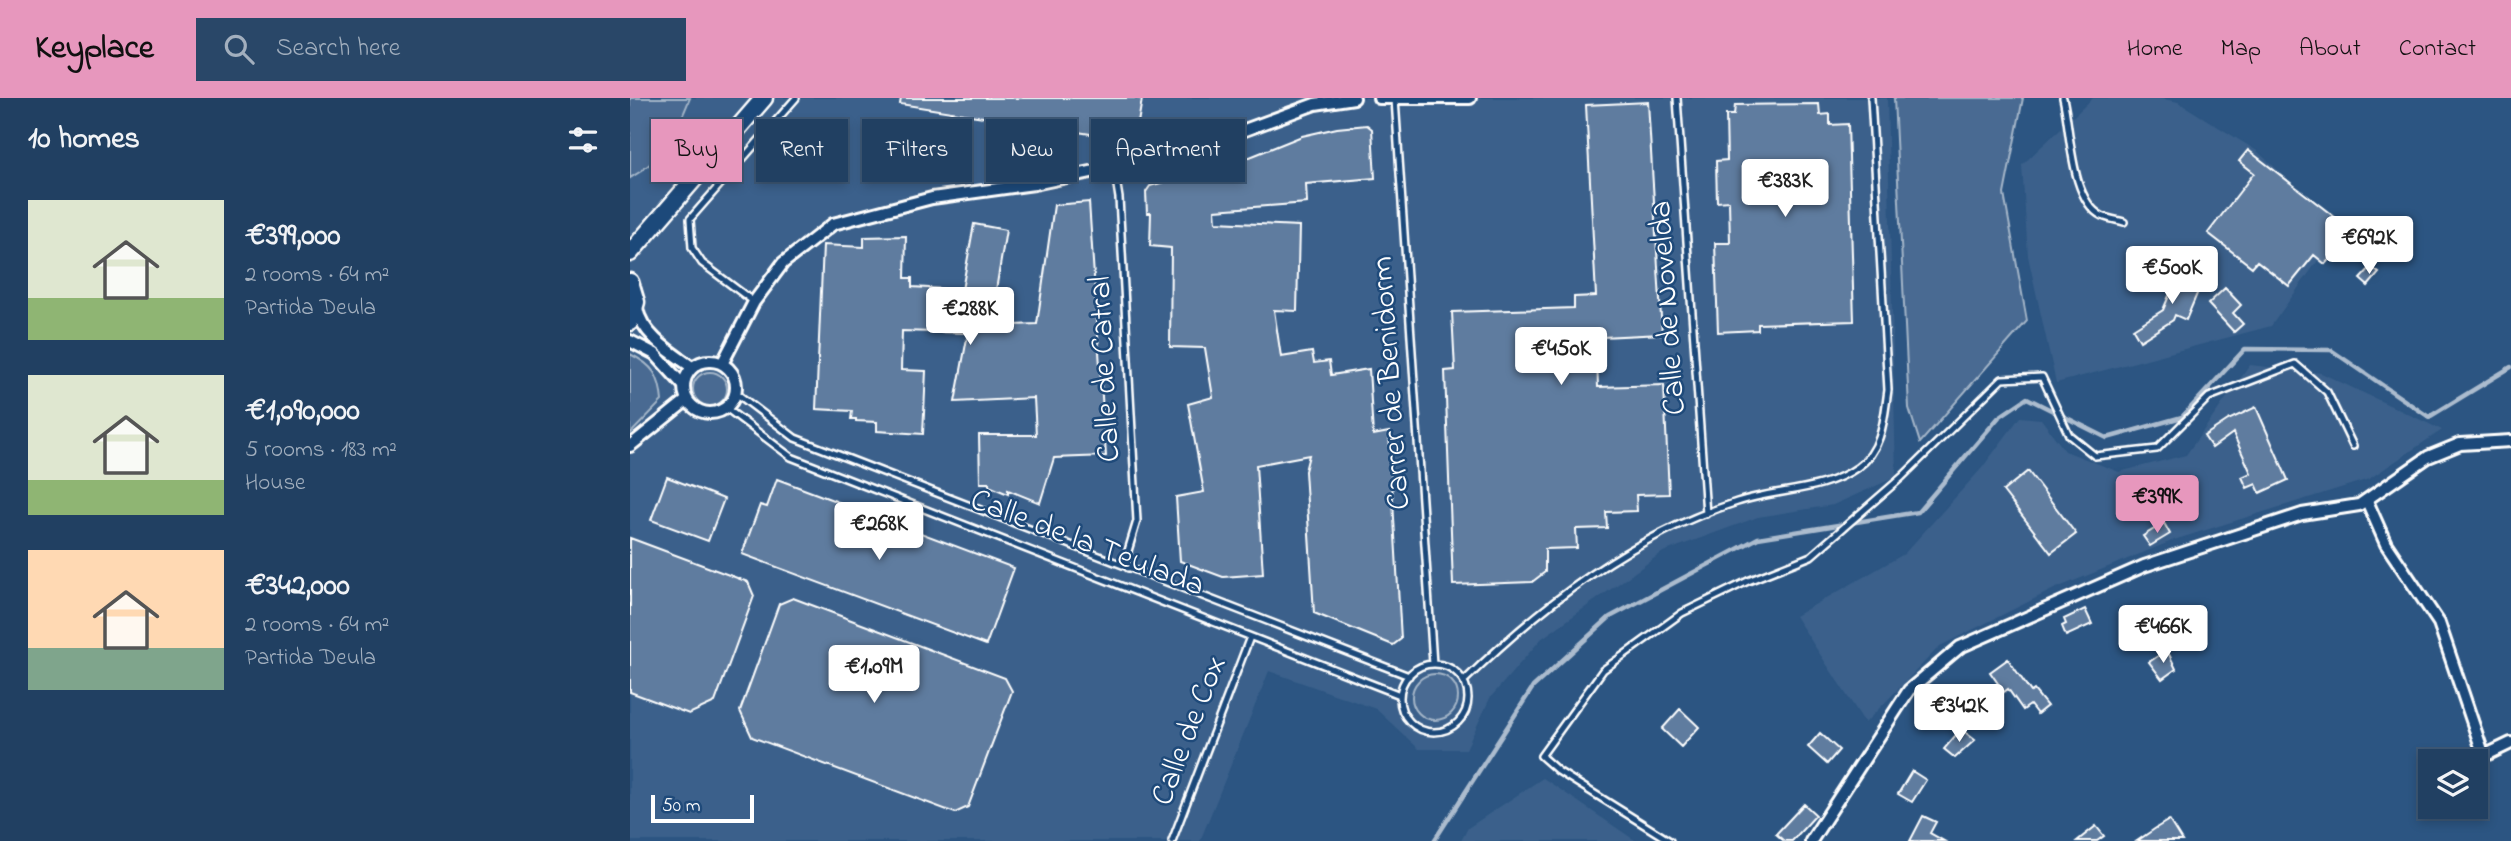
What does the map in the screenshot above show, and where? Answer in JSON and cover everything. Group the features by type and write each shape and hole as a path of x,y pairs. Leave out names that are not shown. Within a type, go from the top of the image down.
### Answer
{"street":[{"path":"630,253 764,98"},
{"path":"1245,130 1315,104 1354,98"},
{"path":"1379,98 1470,98"},
{"path":"722,364 754,302 783,263 833,224 932,198 1034,184 1091,172"},
{"path":"630,282 639,320 667,348 692,367"},
{"path":"630,322 636,302"},
{"path":"630,341 655,354 684,386 687,400 692,407 707,414 726,408 736,393 733,375 722,364 713,361 692,367"},
{"path":"684,386 692,367"},
{"path":"630,446 687,400"},
{"path":"1811,841 1909,690 1960,648 2144,566 2302,514 2359,505 2428,457 2460,444 2511,441"},
{"path":"2367,501 2386,544 2439,623 2484,756 2511,743"}],"lane":[{"path":"754,302 702,263 692,248 690,219 796,98"},
{"name":"Calle de Novelda","path":"1677,98 1706,514"},
{"path":"1464,681 1507,639 1598,570 1651,537 1737,502 1829,482 1860,466 1882,434 1888,390 1871,98"},
{"path":"2063,98 2070,127 2077,186 2100,215 2124,222"},
{"name":"Carrer de Benidorm","path":"1395,99 1433,664"},
{"name":"Calle de Catral","path":"1116,182 1137,521 1128,551 1128,568"},
{"path":"1670,841 1558,771 1541,756 1603,670 1682,612 1748,580 1811,556 1902,477 2002,379 2042,377 2069,435 2095,456 2157,449 2209,397 2295,364 2327,392 2353,446"},
{"name":"Calle de la Teulada","path":"736,393 796,438 1409,676"},
{"name":"Calle de la Teulada","path":"726,408 791,457 1400,695"},
{"name":"Calle de Cox","path":"1172,841 1250,636"},
{"path":"1433,664 1452,668 1464,681 1468,692 1467,708 1462,719 1446,731 1425,731 1414,726 1406,718 1400,695 1409,676 1421,666 1433,664"}],"shaded area":[{"path":"630,98 1887,98 1896,477 1833,505 1758,517 1663,552 1541,639 1490,698 1466,749 1419,749 1376,709 1269,671 1200,841 630,841"},
{"path":"630,98 690,98 681,119 651,119 651,163 630,178"},
{"path":"1894,98 2023,98 2004,194 2027,321 1920,443 1909,408"},
{"path":"2093,98 2159,98 2178,102 2257,151 2341,228 2271,326 2056,383 2028,256 2022,165"},
{"path":"630,354 654,372 662,401 630,434"},
{"path":"2250,365 2321,373 2442,430 2369,479 2174,540 2054,589 1940,646 1865,723 1795,616 1904,554 1982,468 2020,417 2041,419 2065,451 2119,472 2186,455"},
{"path":"710,372 722,377 727,389 722,401 710,406 698,401 693,389 698,377"},
{"path":"1435,674 1451,681 1458,697 1451,713 1435,720 1419,713 1412,697 1419,681"},
{"path":"1543,778 1636,841 1461,841 1468,828"}],"building":[{"path":"901,98 1142,99 1139,119 1091,119 1091,134 1077,132 1077,119 995,119 900,104"},
{"path":"1648,102 1662,334 1602,337 1603,358 1597,358 1598,387 1664,385 1669,494 1636,495 1637,511 1606,512 1607,528 1576,529 1577,548 1545,549 1545,572 1532,582 1453,585 1445,371 1455,370 1452,312 1574,308 1574,297 1596,296 1586,105"},
{"path":"1819,104 1820,115 1830,114 1830,125 1848,124 1854,321 1758,324 1758,330 1718,332 1715,243 1730,243 1729,201 1717,202 1716,161 1727,160 1726,115 1734,115 1735,105"},
{"path":"1367,125 1372,129 1375,178 1306,184 1307,203 1215,210 1216,222 1299,226 1297,311 1274,310 1281,357 1312,352 1314,363 1329,361 1331,375 1369,369 1373,435 1389,432 1401,639 1393,645 1314,613 1305,471 1309,455 1256,465 1263,574 1223,577 1180,561 1176,497 1204,492 1188,404 1213,397 1205,348 1170,347 1171,248 1150,246 1151,213 1147,213 1146,192 1150,186 1164,182 1245,182 1245,159 1302,136"},
{"path":"2248,150 2354,232 2325,264 2314,255 2289,286 2257,261 2252,267 2208,233 2254,173 2239,161"},
{"path":"1089,202 1106,456 1054,458 1040,503 1008,490 1008,494 989,486 989,483 980,483 979,435 1036,435 1034,398 955,402 968,333 902,331 901,370 926,371 923,434 877,431 877,422 851,419 852,411 816,409 823,245 864,247 864,237 906,236 905,278 912,278 912,287 962,290 974,224 1006,230 990,326 1037,324 1054,205"},
{"path":"2371,267 2379,273 2368,286 2360,279"},
{"path":"2179,272 2202,282 2186,320 2175,315 2173,320 2140,341 2133,329 2163,310"},
{"path":"2225,288 2241,305 2233,313 2243,324 2234,332 2208,304"},
{"path":"2256,407 2288,480 2260,493 2256,484 2247,488 2242,477 2251,473 2233,433 2212,448 2204,436 2228,420"},
{"path":"2028,471 2076,534 2051,553 2003,491"},
{"path":"667,477 724,499 708,541 651,520"},
{"path":"777,479 1014,568 986,645 742,554 760,505 767,507"},
{"path":"2164,523 2170,534 2150,546 2143,536"},
{"path":"630,538 748,582 754,596 715,702 689,714 630,692"},
{"path":"793,598 1005,678 1012,691 968,807 955,813 752,737 740,711 779,604"},
{"path":"2085,609 2092,624 2066,636 2062,626 2066,624 2064,619"},
{"path":"2167,650 2176,669 2162,679 2149,662"},
{"path":"2008,659 2031,692 2034,690 2047,706 2037,714 2030,705 2023,710 2008,689 2004,692 1990,672"},
{"path":"1680,709 1699,727 1681,747 1662,729"},
{"path":"1961,729 1975,740 1955,758 1944,749"},
{"path":"1820,733 1839,750 1827,764 1808,747"},
{"path":"1912,771 1926,780 1912,802 1898,794"},
{"path":"1804,804 1816,815 1792,841 1784,841 1776,834"},
{"path":"1923,816 1936,822 1930,833 1944,841 1910,841"},
{"path":"2169,820 2182,841 2137,841 2156,828"},
{"path":"2096,826 2104,836 2097,841 2077,841"}],"waterway":[{"path":"1434,841 1533,687 1610,617 1758,538 1918,512 1999,417 2027,398 2107,438 2182,417 2245,349 2331,350 2429,417 2511,367"}]}
